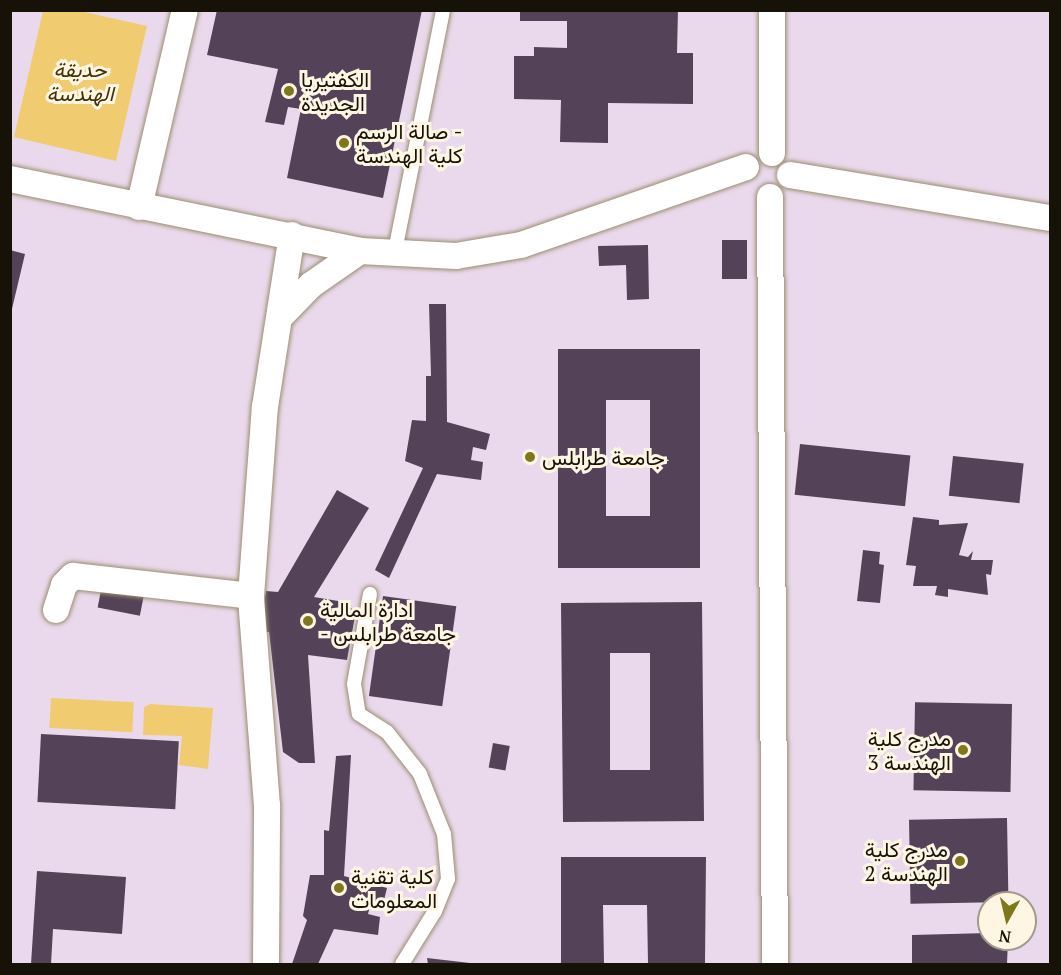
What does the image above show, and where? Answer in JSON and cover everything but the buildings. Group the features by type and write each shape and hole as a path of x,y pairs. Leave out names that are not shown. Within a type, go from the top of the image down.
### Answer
{"street":[{"path":"139,207 185,10"},
{"path":"772,10 772,153"},
{"path":"10,179 139,207 292,235 360,251 394,256 474,255 521,245 746,167 759,154 772,153 785,161 789,175 782,192 770,197 761,196 747,185 746,167"},
{"path":"789,175 1050,218"},
{"path":"770,197 775,964"},
{"path":"266,964 267,806 251,596 266,407 292,235"},
{"path":"281,316 311,285 360,251"},
{"path":"56,610 64,585 73,576 251,596"}],"lane":[{"path":"394,256 443,10"},
{"path":"370,594 354,684 359,714 387,732 420,774 444,834 448,879 435,910 402,964"}],"shaded area":[{"name":"جامعة طرابلس","path":"10,11 1050,11 1050,964 11,964"}],"green space":[{"name":"حديقة الهندسة","path":"43,11 80,11 147,26 116,161 14,137"},
{"path":"51,698 134,702 132,732 49,728"},
{"path":"150,704 213,708 208,769 179,765 182,736 143,735 144,707"}],"place":[{"name":"الكفتيريا الجديدة","path":"289,91"},
{"name":"صالة الرسم - كلية الهندسة","path":"344,143"},
{"name":"جامعة طرابلس","path":"530,457"},
{"name":"ادارة المالية - جامعة طرابلس","path":"308,621"},
{"name":"مدرج كلية الهندسة 3","path":"963,750"},
{"name":"مدرج كلية الهندسة 2","path":"960,861"},
{"name":"كلية تقنية المعلومات","path":"339,888"}]}
